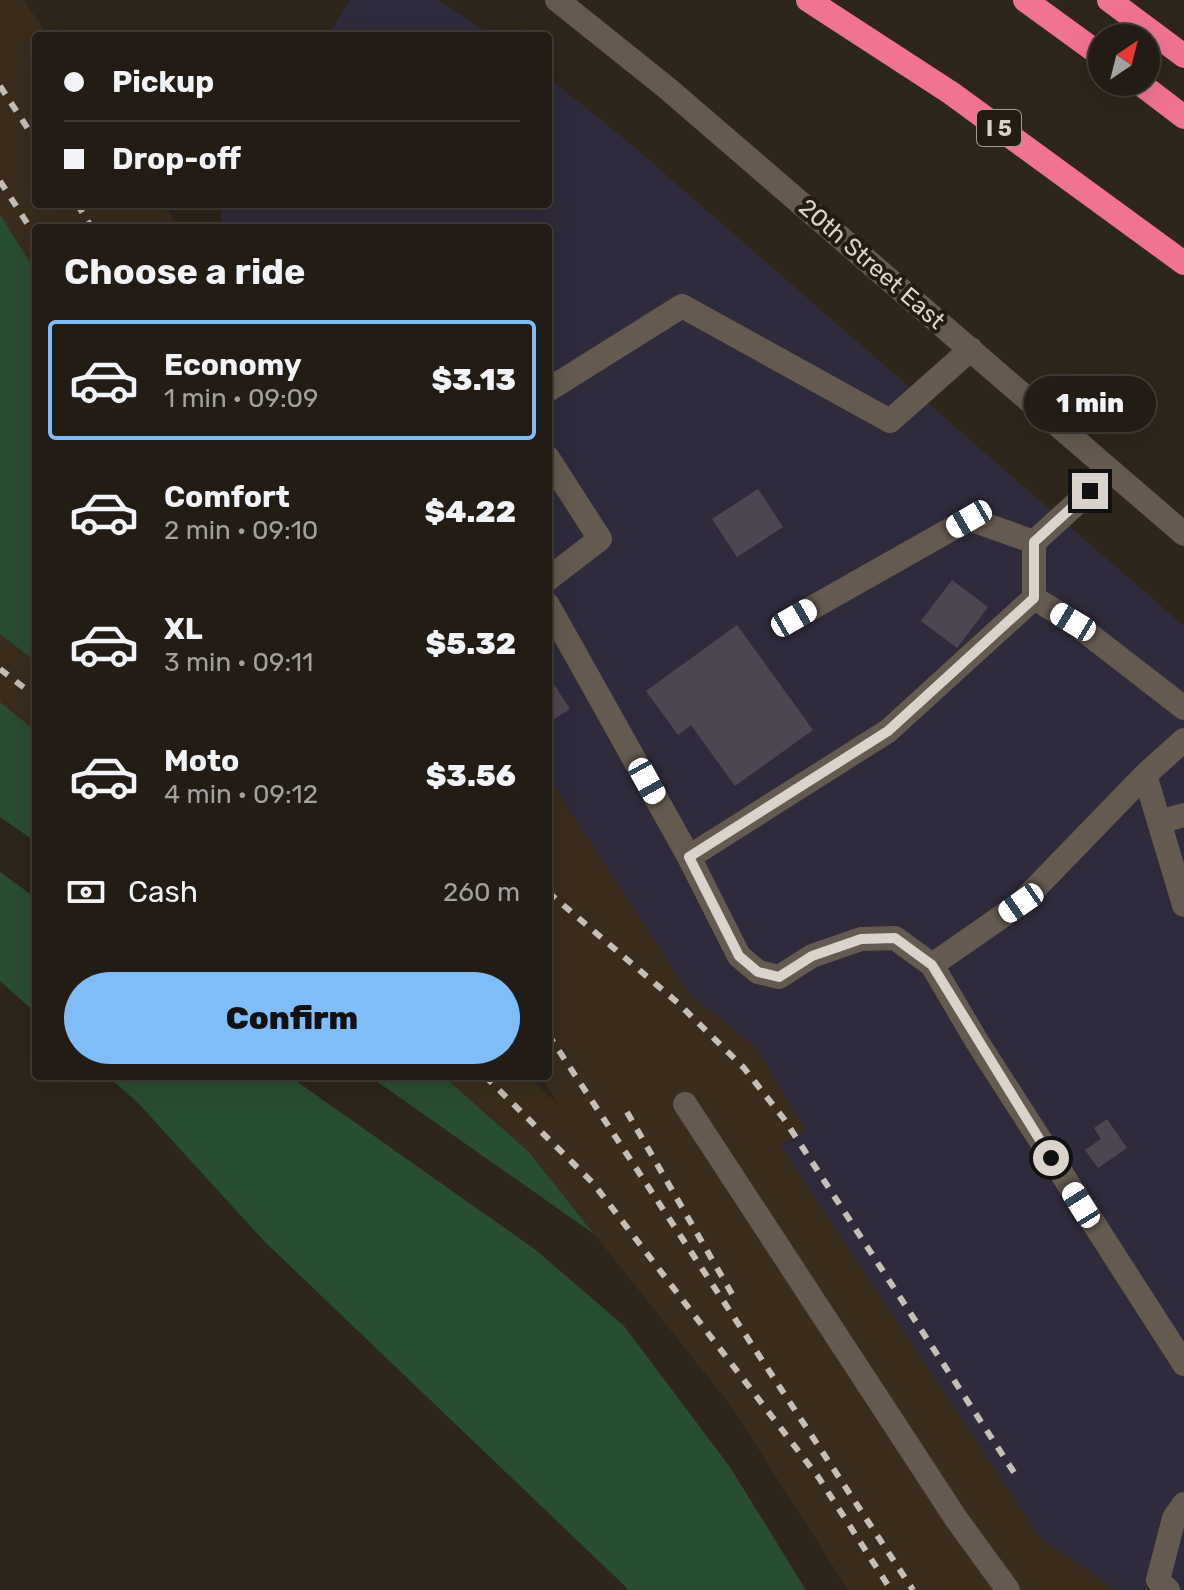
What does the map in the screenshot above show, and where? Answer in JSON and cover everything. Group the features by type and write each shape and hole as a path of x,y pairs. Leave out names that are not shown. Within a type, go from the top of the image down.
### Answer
{"highway":[{"name":"I 5","path":"808,0 951,93 1184,263"},
{"path":"1025,0 1088,46"},
{"path":"1109,0 1184,56"},
{"path":"1156,96 1184,117"}],"street":[{"name":"20th Street East","path":"557,0 644,68 1184,534"},
{"path":"552,387 682,306 890,421 971,349"},
{"path":"552,464 600,539 552,576"},
{"path":"689,857 888,731 1034,598 1034,542 1111,472"},
{"path":"794,618 969,519 1034,542"},
{"path":"1034,598 1073,622 1184,708"},
{"path":"552,612 689,857 739,956 758,972 779,977 812,956 861,939 895,938 932,965 984,1053 1184,1364"},
{"path":"932,965 1021,903 1145,775 1184,740"},
{"path":"1145,775 1184,905"},
{"path":"1159,822 1184,815"},
{"path":"685,1104 957,1520 1008,1590"},
{"path":"1168,1590 1158,1580 1174,1518 1184,1504"}],"shaded area":[{"path":"0,0 24,0 45,32 32,32 32,208 166,208 176,224 32,224 32,266 0,214"},
{"path":"350,0 439,0 487,32 330,32"},
{"path":"552,80 633,146 1184,626 1184,1590 1117,1590 1042,1539 781,1145 806,1130 757,1048 691,995 552,782 552,224 220,224 222,208 552,208"},
{"path":"0,634 32,659 32,728 0,702"},
{"path":"552,782 691,995 757,1048 807,1130 782,1145 1042,1539 1117,1590 848,1590 731,1406 528,1151 448,1080 531,1080 557,1103 543,1080 552,1080"}],"green space":[{"path":"0,214 32,266 32,659 0,634"},
{"path":"0,702 32,728 32,839 0,817"},
{"path":"0,872 32,895 32,1009 0,981"},
{"path":"112,1080 295,1080 536,1250 624,1326 730,1467 806,1590 629,1590 265,1242 139,1104"},
{"path":"375,1080 448,1080 528,1151 594,1234"}],"building":[{"path":"758,489 783,527 737,557 712,519"},
{"path":"952,580 988,607 957,648 921,621"},
{"path":"737,625 813,730 735,786 691,725 678,735 646,691"},
{"path":"552,681 570,709 552,720"},
{"path":"1107,1119 1127,1148 1098,1168 1085,1150 1101,1139 1094,1128"}],"railway":[{"path":"0,86 32,135"},
{"path":"0,181 32,231"},
{"path":"80,208 90,224"},
{"path":"0,669 32,694"},
{"path":"552,895 678,1003 744,1068 784,1119 1015,1474"},
{"path":"552,1040 913,1590"},
{"path":"489,1080 593,1183 819,1478 891,1590"},
{"path":"627,1112 732,1294"}],"route":[{"path":"1051,1158 932,965 895,938 861,939 812,956 779,977 758,972 739,956 689,857 888,731 1034,598 1034,542 1090,491"}]}
